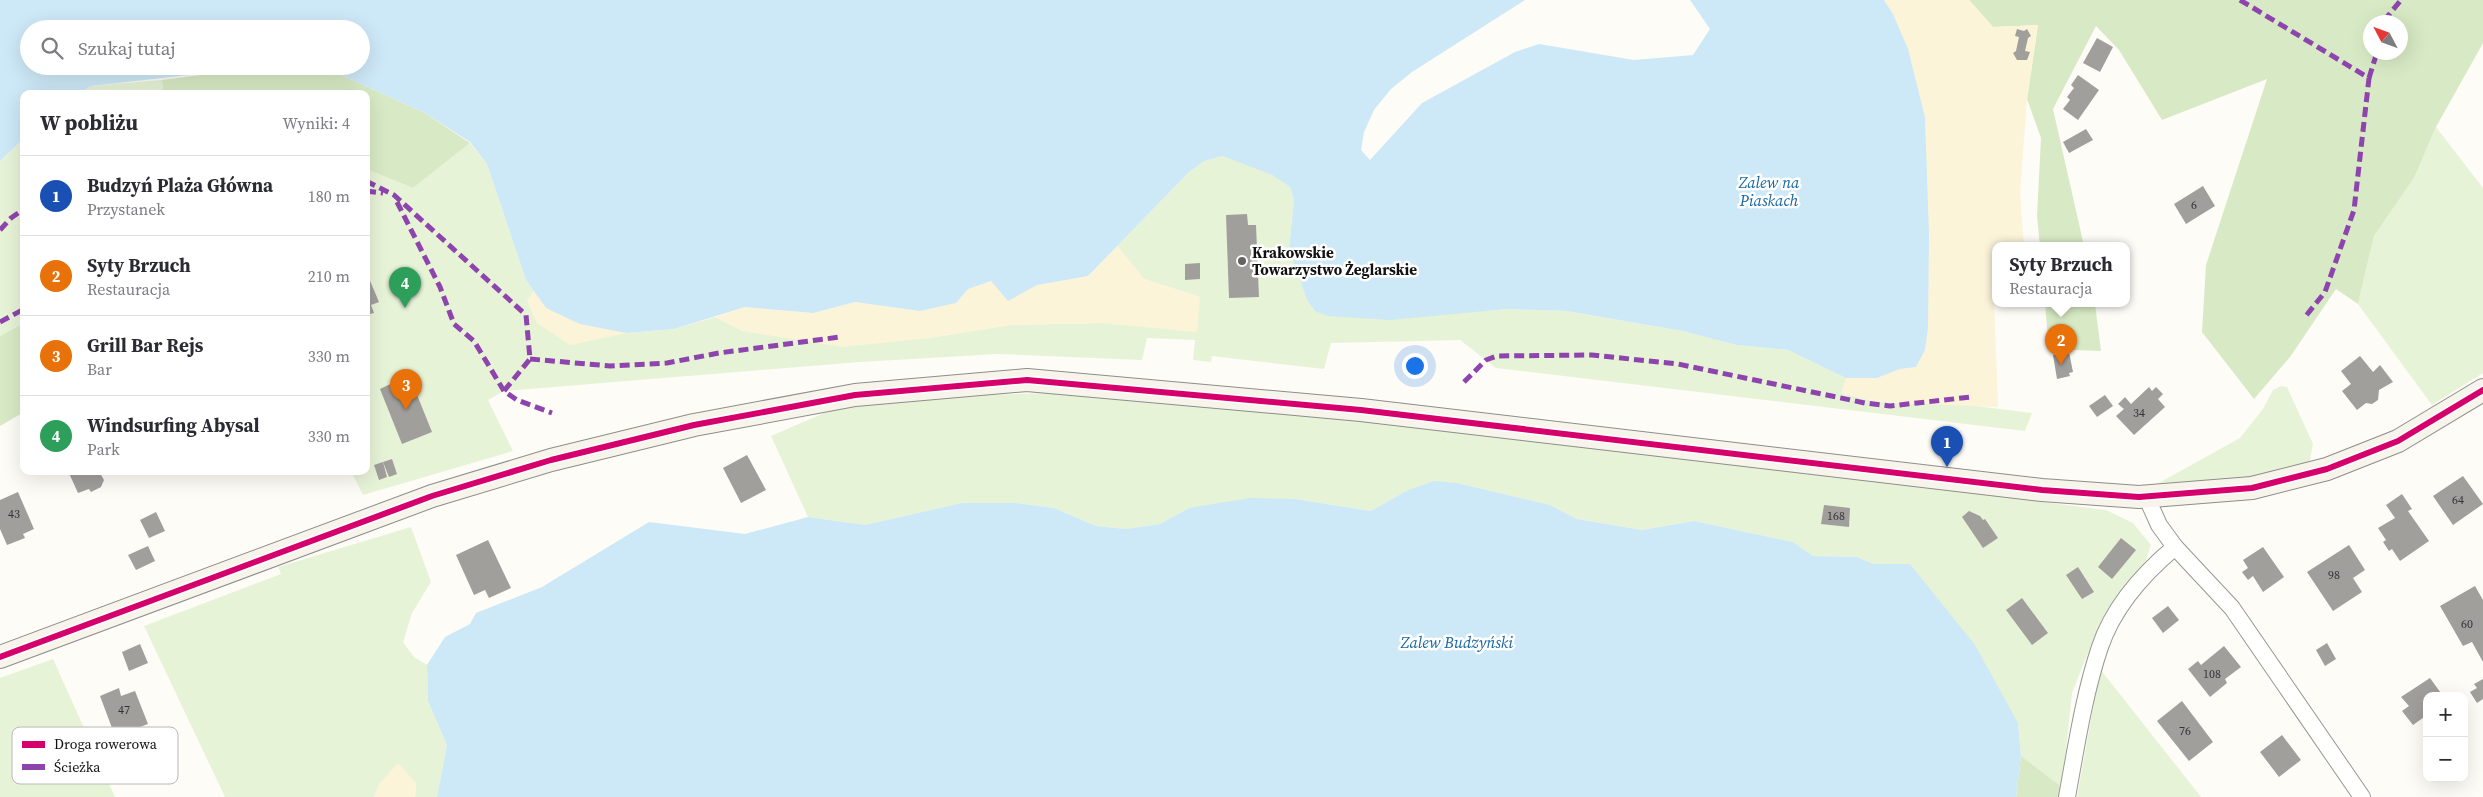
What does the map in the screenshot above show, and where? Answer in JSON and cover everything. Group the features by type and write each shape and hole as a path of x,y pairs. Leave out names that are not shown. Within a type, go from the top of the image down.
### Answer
{"street":[{"path":"0,657 432,496 551,460 694,426 855,395 1027,380 1352,409 2042,490 2146,496 2252,488 2327,469 2398,441 2483,390"},
{"path":"2146,496 2159,525 2175,547 2232,608 2362,797"},
{"path":"2067,797 2080,728 2100,647 2134,589 2150,569 2175,547"}],"green space":[{"path":"1969,0 2483,0 2483,43 2436,127 2414,178 2374,236 2358,304 2336,289 2290,357 2254,399 2202,332 2206,265 2267,79 2162,120 2119,50 2096,26 2053,109 2083,242 2040,242 2037,216 2041,138 2027,99 2038,25 1993,27"},
{"path":"200,75 342,75 425,113 470,143 413,188 370,171 370,90 163,90 162,80"},
{"path":"162,80 163,90 84,90 91,86"},
{"path":"2436,127 2483,188 2483,373 2432,405 2358,304 2374,236 2414,178"},
{"path":"20,142 20,325 0,336 0,161"},
{"path":"470,143 487,164 526,280 534,291 527,301 627,333 674,329 715,317 743,331 929,338 1010,325 1101,323 1200,297 1144,279 1117,246 1188,173 1204,161 1223,156 1236,159 1272,175 1290,187 1294,200 1289,249 1307,300 1432,315 1507,309 1567,311 1682,331 1737,345 1788,350 1846,378 1842,393 1877,402 1968,405 2032,413 2025,431 1496,368 1460,340 1331,343 1324,369 1212,356 1211,362 1193,360 1195,340 1147,338 1142,360 997,354 860,362 504,391 488,400 513,451 363,495 353,475 370,475 370,171 413,188"},
{"path":"2045,307 2095,307 2101,351 2049,349"},
{"path":"20,325 20,414 0,426 0,336"},
{"path":"2281,386 2287,387 2313,444 2309,465 2250,480 2157,484 2240,438 2263,409 2273,390"},
{"path":"1054,393 1330,417 1820,474 2106,510 2133,523 2151,545 2145,563 2097,630 2072,693 2062,787 2021,756 2018,723 1910,564 1874,564 1857,557 1813,556 1793,542 1694,521 1642,530 1577,519 1550,505 1457,483 1406,491 1371,511 1295,499 1189,508 1160,524 1126,529 1096,526 1054,508 1016,503 962,503 865,525 808,517 771,436 831,410 932,396"},
{"path":"411,527 431,582 412,613 403,642 414,657 427,665 428,701 447,745 437,797 415,797 416,783 380,783 374,797 225,797 144,626 281,574 278,567"},
{"path":"53,659 84,727 12,727 12,784 109,784 115,797 0,797 0,678"},
{"path":"2100,669 2201,797 2077,797"},
{"path":"2021,756 2062,787 2060,797 2016,797"}],"sand":[{"path":"1884,0 1969,0 1993,27 2038,25 2027,99 2020,194 2024,242 1992,242 1992,307 1994,307 1998,407 1877,402 1842,393 1846,378 1877,378 1900,369 1916,367 1925,350 1928,328 1925,117 1893,14"},
{"path":"1117,246 1144,279 1200,297 1197,332 1101,323 1010,325 929,338 842,347 743,331 715,317 745,307 813,313 855,302 920,311 956,303 968,289 991,281 1008,300 1037,285 1088,276"},
{"path":"534,291 546,308 580,324 627,333 570,345 537,323 527,301"},
{"path":"398,763 416,783 415,797 374,797 380,783"}],"water":[{"name":"Zalew na Piaskach","path":"0,0 1525,0 1412,72 1391,89 1374,110 1364,132 1361,150 1370,160 1422,103 1515,52 1539,44 1634,60 1693,55 1710,29 1690,0 1884,0 1893,14 1908,49 1925,117 1929,235 1928,328 1925,350 1916,367 1900,369 1877,378 1846,378 1788,350 1737,345 1682,331 1567,311 1507,309 1390,320 1327,316 1315,311 1307,300 1289,249 1294,200 1290,187 1272,175 1223,156 1204,161 1188,173 1088,276 1037,285 1008,301 991,281 968,289 956,303 920,311 855,302 813,313 745,307 674,329 627,333 580,324 546,308 526,280 487,164 470,142 425,113 342,75 370,75 370,20 20,20 20,75 189,75 91,86 84,90 20,90 20,142 0,161"},
{"name":"Zalew Budzyński","path":"1434,481 1457,483 1550,505 1577,519 1642,530 1694,521 1793,542 1813,556 1857,557 1874,564 1910,564 1975,645 2018,723 2021,756 2016,797 437,797 447,745 428,701 427,665 445,637 470,624 476,613 542,587 649,522 745,534 808,517 865,525 962,503 1016,503 1054,508 1096,526 1126,529 1160,524 1189,508 1250,498 1295,499 1371,511 1406,491"}],"building":[{"path":"2017,29 2024,31 2027,29 2031,36 2028,38 2025,51 2030,52 2027,60 2017,60 2013,53 2016,51 2019,37 2015,36"},
{"path":"2097,38 2113,47 2100,72 2083,63"},
{"path":"2078,75 2099,90 2078,120 2063,109 2070,100 2067,97 2074,88 2071,85"},
{"path":"2086,129 2093,140 2069,153 2063,142"},
{"path":"2203,186 2215,206 2186,224 2174,204"},
{"name":"Krakowskie Towarzystwo Żeglarskie","path":"1247,214 1248,225 1256,225 1259,297 1229,298 1226,215"},
{"path":"1200,263 1200,279 1185,280 1185,264"},
{"path":"370,281 379,302 371,305 374,313 370,314"},
{"path":"2069,352 2073,372 2069,373 2070,376 2057,379 2053,355"},
{"path":"2360,356 2373,372 2380,365 2393,382 2379,390 2378,400 2372,404 2366,403 2357,410 2342,391 2351,384 2341,371"},
{"path":"409,375 432,432 402,444 380,389"},
{"path":"2149,387 2152,391 2156,387 2163,394 2158,399 2165,407 2134,435 2116,416 2124,409 2118,404 2125,397 2131,404"},
{"path":"2105,395 2113,406 2097,417 2089,406"},
{"path":"747,455 766,490 741,503 723,468"},
{"path":"392,459 397,474 389,477 383,462"},
{"path":"383,462 387,477 379,480 374,465"},
{"path":"70,475 101,475 104,480 101,487 91,492 89,489 78,493"},
{"path":"2463,476 2483,504 2453,525 2433,496"},
{"path":"18,492 34,529 23,534 25,538 7,545 0,529 0,500"},
{"path":"2402,494 2412,509 2408,511 2429,541 2400,561 2392,549 2389,551 2383,542 2386,540 2378,528 2395,518 2386,505"},
{"path":"1824,505 1850,508 1849,527 1821,524"},
{"path":"1969,511 1980,516 1983,520 1985,519 1998,538 1983,548 1962,517"},
{"path":"156,512 165,531 149,538 140,520"},
{"path":"2121,538 2136,550 2112,579 2098,567"},
{"path":"488,540 511,588 489,598 485,590 474,595 456,555"},
{"path":"2349,545 2365,570 2353,578 2362,592 2333,611 2307,572"},
{"path":"148,546 155,561 136,570 128,555"},
{"path":"2263,547 2284,577 2263,592 2253,576 2248,580 2242,572 2248,568 2243,560"},
{"path":"2078,567 2094,592 2082,599 2066,575"},
{"path":"2475,586 2483,600 2483,662 2472,642 2463,646 2440,606"},
{"path":"2022,598 2048,633 2032,645 2006,610"},
{"path":"2168,606 2179,620 2163,633 2152,618"},
{"path":"2327,643 2336,659 2325,666 2316,650"},
{"path":"140,644 148,663 129,671 122,652"},
{"path":"2224,646 2241,667 2225,679 2227,683 2210,697 2188,669 2198,661 2201,665"},
{"path":"2430,678 2440,692 2423,692 2423,718 2413,725 2402,711 2409,706 2401,697"},
{"path":"2483,679 2483,699 2477,703 2470,692 2477,688 2474,684"},
{"path":"119,688 121,696 135,691 148,724 140,727 112,727 100,696"},
{"path":"2182,701 2213,742 2189,761 2157,721"},
{"path":"2282,735 2301,760 2279,777 2260,752"}],"marked path":[{"path":"2240,0 2369,78 2354,210 2325,292 2305,317"},
{"path":"2389,15 2401,0"},
{"path":"2369,78 2375,60"},
{"path":"370,183 394,195 526,315 530,359 504,391 517,400 552,413"},
{"path":"370,191 383,193"},
{"path":"397,202 440,287 454,324 474,341 504,391"},
{"path":"0,230 20,212"},
{"path":"0,322 20,311"},
{"path":"530,359 610,366 667,363 719,353 840,337"},
{"path":"1464,382 1486,360 1497,356 1592,355 1678,364 1865,403 1890,406 1971,397"}],"cycle path":[{"path":"0,657 432,496 551,460 694,425 855,395 1027,380 1361,410 2042,490 2139,497 2252,488 2327,469 2398,441 2483,390"}],"place":[{"name":"Krakowskie Towarzystwo Żeglarskie","path":"1242,261"},
{"name":"Windsurfing Abysal","path":"405,308"},
{"name":"Syty Brzuch","path":"2061,365"},
{"name":"Grill Bar Rejs","path":"406,410"},
{"name":"Budzyń Plaża Główna","path":"1947,467"}]}
